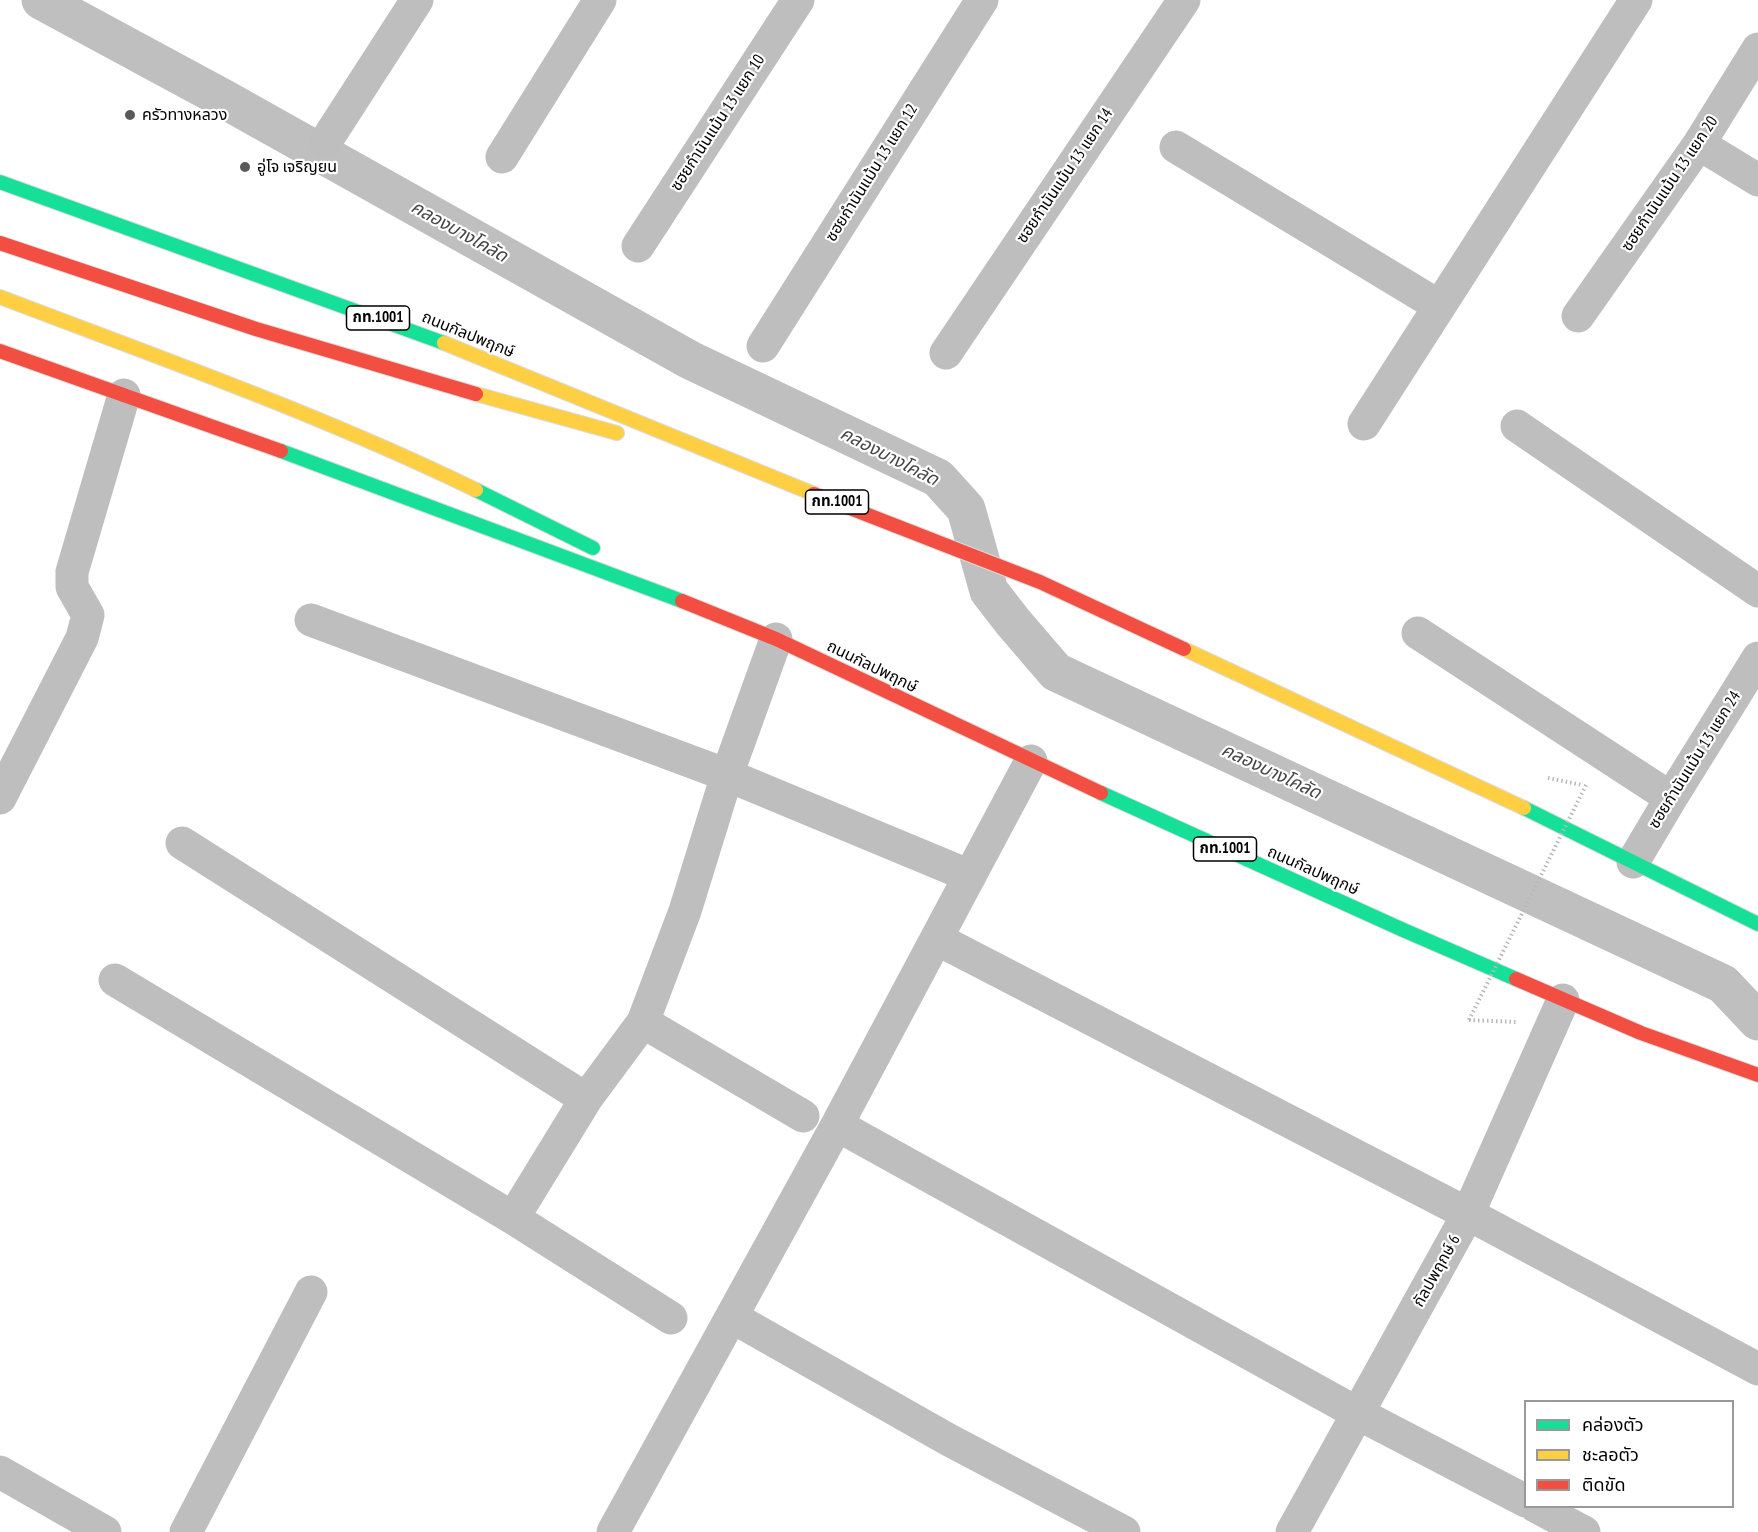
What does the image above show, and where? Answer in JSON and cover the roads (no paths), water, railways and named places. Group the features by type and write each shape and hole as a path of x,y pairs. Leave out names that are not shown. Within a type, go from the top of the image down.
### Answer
{"main road":[{"name":"ถนนกัลปพฤกษ์","path":"0,182 448,345 751,470 1040,582 1370,734 1758,924"},
{"path":"0,243 196,310 299,342 411,376 626,435"},
{"path":"0,297 294,408 422,464 606,555"},
{"name":"ถนนกัลปพฤกษ์","path":"0,351 339,471 730,620 776,639 1031,761 1563,1000 1641,1033 1758,1075"},
{"name":"ถนนกัลปพฤกษ์","path":"649,442 751,470"},
{"name":"ถนนกัลปพฤกษ์","path":"627,566 730,620"}],"street":[{"path":"326,141 417,0"},
{"path":"502,157 600,0"},
{"name":"ซฮยกำนันแม้น 13 แยก 10","path":"638,246 798,0"},
{"name":"ซฮยกำนันแม้น 13 แยก 12","path":"763,346 982,0"},
{"name":"ซฮยกำนันแม้น 13 แยก 14","path":"946,353 1184,0"},
{"path":"1364,424 1636,0"},
{"name":"ซฮยกำนันแม้น 13 แยก 20","path":"1578,316 1699,144 1758,49"},
{"path":"1699,144 1758,180"},
{"path":"1176,147 1439,306"},
{"path":"0,798 82,638 88,615 72,586 72,572 124,395"},
{"path":"1517,426 1758,591"},
{"path":"311,620 727,775 970,876"},
{"path":"1418,633 1671,798"},
{"path":"513,1218 586,1099 643,1023 685,911 727,775 776,639"},
{"name":"ซฮยกำนันแม้น 13 แยก 24","path":"1633,862 1758,658"},
{"path":"621,1529 732,1317 1031,761"},
{"path":"182,843 586,1099"},
{"path":"937,939 1468,1214 1758,1369"},
{"path":"115,980 513,1218 671,1318"},
{"name":"กัลปพฤกษ์ 6","path":"1292,1532 1468,1214 1563,1000"},
{"path":"643,1023 803,1116"},
{"path":"837,1125 1358,1413 1524,1500"},
{"path":"186,1532 311,1292"},
{"path":"732,1317 950,1440 1124,1532"},
{"path":"0,1472 105,1532"},
{"path":"1539,1508 1584,1532"}],"waterway":[{"name":"คลองบางโคลัด","path":"41,0 224,99 690,360 938,478 966,509 989,591 1056,672 1723,984 1758,1021"}],"place":[{"name":"ครัวทางหลวง","path":"130,115"},
{"name":"อู่โจ เจริญยน","path":"245,167"}]}
